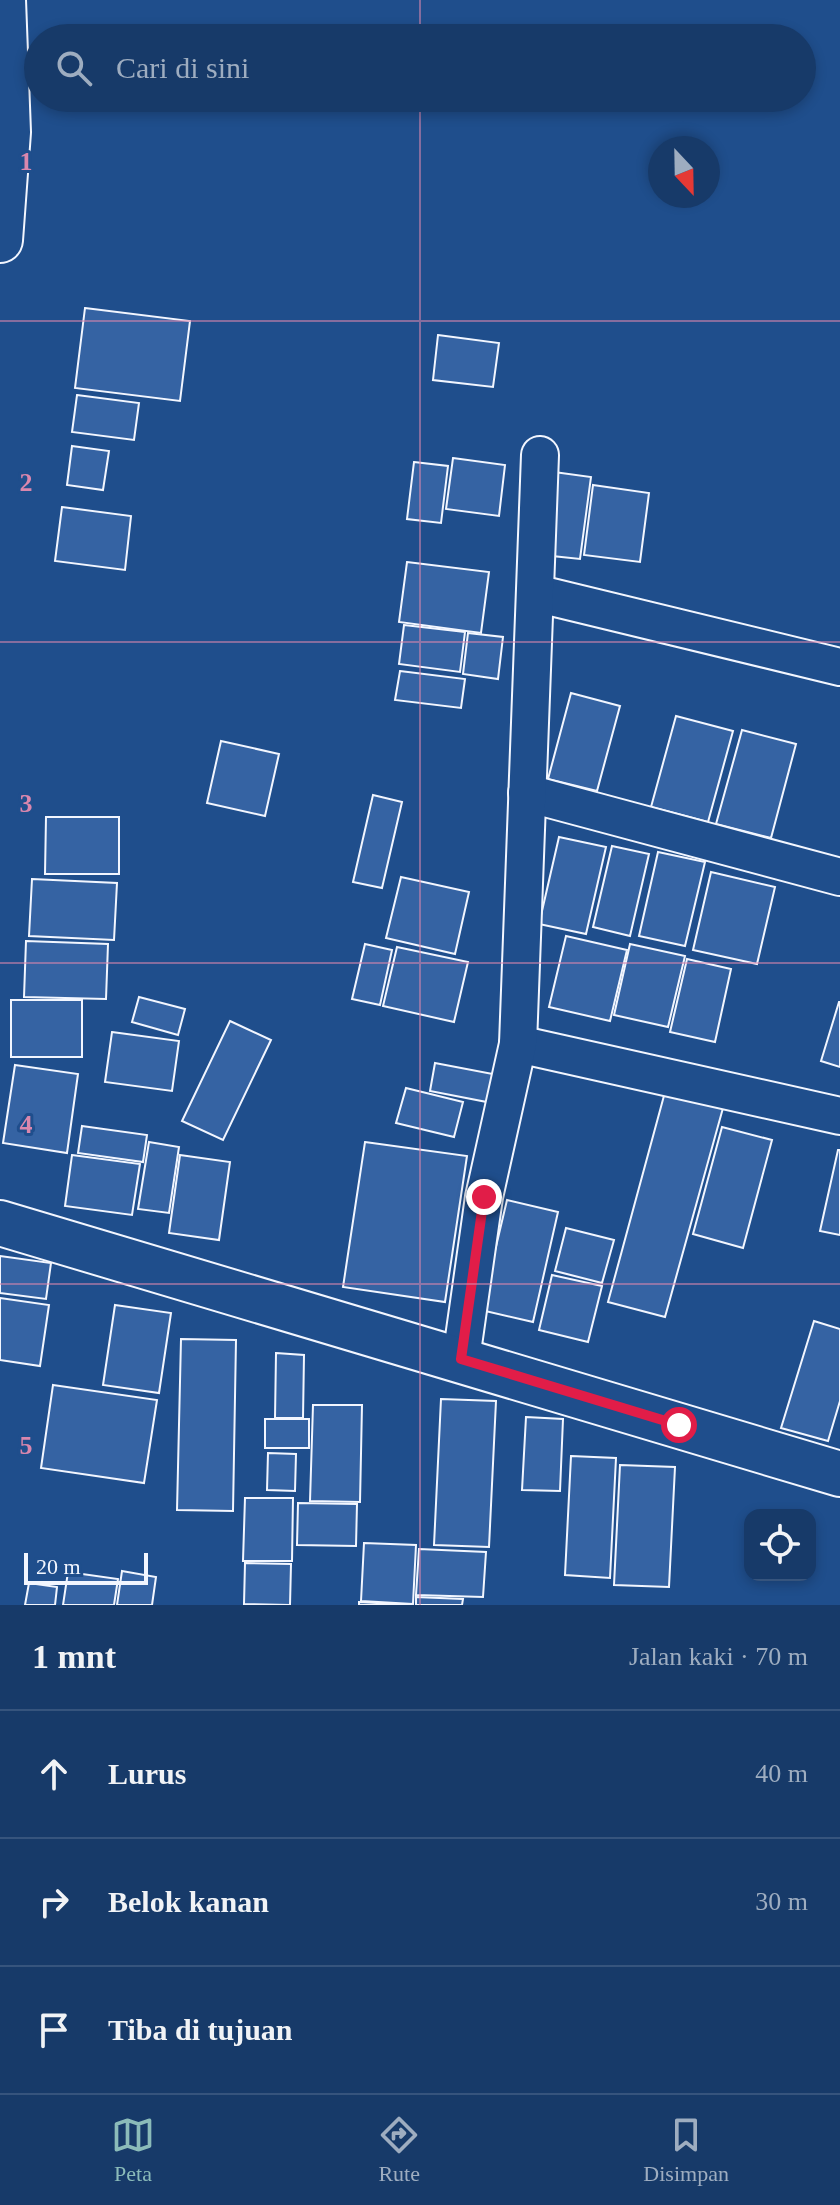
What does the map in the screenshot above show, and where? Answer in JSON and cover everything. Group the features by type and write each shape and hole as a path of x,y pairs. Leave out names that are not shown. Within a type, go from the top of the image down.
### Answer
{"main road":[{"path":"0,240 8,132 3,0"},
{"path":"0,1223 840,1474"}],"street":[{"path":"461,1359 484,1197 518,1044 540,455"},
{"path":"535,593 840,667"},
{"path":"527,793 840,877"},
{"path":"518,1044 840,1116"}],"building":[{"path":"85,308 190,321 180,401 75,388"},
{"path":"438,335 499,343 493,387 433,380"},
{"path":"77,395 139,403 134,440 72,432"},
{"path":"72,446 109,451 103,490 67,485"},
{"path":"453,458 505,465 499,516 446,509"},
{"path":"414,462 448,466 441,523 407,519"},
{"path":"554,472 591,477 580,559 543,555"},
{"path":"593,485 649,493 640,562 584,555"},
{"path":"62,507 131,516 125,570 55,561"},
{"path":"407,562 489,572 481,633 399,622"},
{"path":"404,625 465,632 460,672 399,664"},
{"path":"468,633 503,637 498,679 463,674"},
{"path":"400,671 465,679 461,708 395,700"},
{"path":"571,693 620,706 597,791 548,779"},
{"path":"676,716 733,731 708,822 651,807"},
{"path":"742,730 796,744 771,838 716,824"},
{"path":"221,741 279,754 265,816 207,803"},
{"path":"373,795 402,802 382,888 353,882"},
{"path":"46,817 119,817 119,874 45,874"},
{"path":"559,837 606,847 586,934 539,924"},
{"path":"612,846 649,854 630,936 593,927"},
{"path":"658,852 705,862 685,946 639,936"},
{"path":"711,872 775,887 757,964 693,950"},
{"path":"401,877 469,892 455,954 386,938"},
{"path":"32,879 117,883 114,940 29,936"},
{"path":"566,936 627,950 610,1021 549,1007"},
{"path":"26,941 108,944 106,999 24,997"},
{"path":"365,944 392,950 380,1005 352,999"},
{"path":"630,944 685,956 668,1027 614,1015"},
{"path":"397,947 468,962 454,1022 383,1006"},
{"path":"687,959 731,969 715,1042 670,1032"},
{"path":"139,997 185,1009 178,1035 132,1022"},
{"path":"11,1000 82,1000 82,1057 11,1057"},
{"path":"840,1002 840,1067 821,1061"},
{"path":"230,1021 271,1040 223,1140 182,1121"},
{"path":"112,1032 179,1041 172,1091 105,1082"},
{"path":"435,1063 498,1075 492,1103 430,1091"},
{"path":"15,1065 78,1074 67,1153 3,1143"},
{"path":"406,1088 463,1102 454,1137 396,1123"},
{"path":"665,1092 723,1108 665,1317 608,1302"},
{"path":"82,1126 147,1135 143,1162 78,1153"},
{"path":"722,1127 772,1140 743,1248 693,1234"},
{"path":"149,1142 179,1147 169,1213 138,1209"},
{"path":"365,1142 467,1156 445,1302 343,1287"},
{"path":"840,1150 840,1235 820,1231"},
{"path":"72,1155 140,1164 132,1215 65,1206"},
{"path":"180,1155 230,1162 219,1240 169,1233"},
{"path":"507,1200 558,1212 533,1322 481,1310"},
{"path":"566,1228 614,1240 602,1283 555,1271"},
{"path":"0,1256 51,1263 46,1299 0,1293"},
{"path":"552,1275 602,1286 588,1342 539,1330"},
{"path":"0,1298 49,1305 40,1366 0,1360"},
{"path":"115,1305 171,1313 159,1393 103,1385"},
{"path":"814,1321 840,1329 840,1401 828,1441 781,1428"},
{"path":"181,1339 236,1340 233,1511 177,1510"},
{"path":"276,1353 304,1355 303,1418 275,1418"},
{"path":"53,1385 157,1400 144,1483 41,1468"},
{"path":"441,1399 496,1401 489,1547 434,1545"},
{"path":"313,1405 362,1405 360,1502 310,1501"},
{"path":"526,1417 563,1419 560,1491 522,1490"},
{"path":"265,1419 309,1419 309,1448 265,1448"},
{"path":"268,1453 296,1454 295,1491 267,1490"},
{"path":"571,1456 616,1458 610,1578 565,1575"},
{"path":"620,1465 675,1467 669,1587 614,1585"},
{"path":"245,1498 293,1498 292,1561 243,1561"},
{"path":"298,1503 357,1504 356,1546 297,1545"},
{"path":"364,1543 416,1545 413,1604 361,1601"},
{"path":"419,1549 486,1552 483,1597 416,1595"},
{"path":"245,1563 291,1564 290,1605 244,1604"},
{"path":"122,1571 156,1577 152,1605 117,1605"},
{"path":"68,1572 118,1579 114,1605 63,1605"},
{"path":"29,1583 57,1587 55,1605 25,1605"},
{"path":"416,1597 463,1599 462,1605 416,1605"},
{"path":"359,1602 412,1605 359,1605"}],"route":[{"path":"484,1197 461,1359 679,1425"}]}
